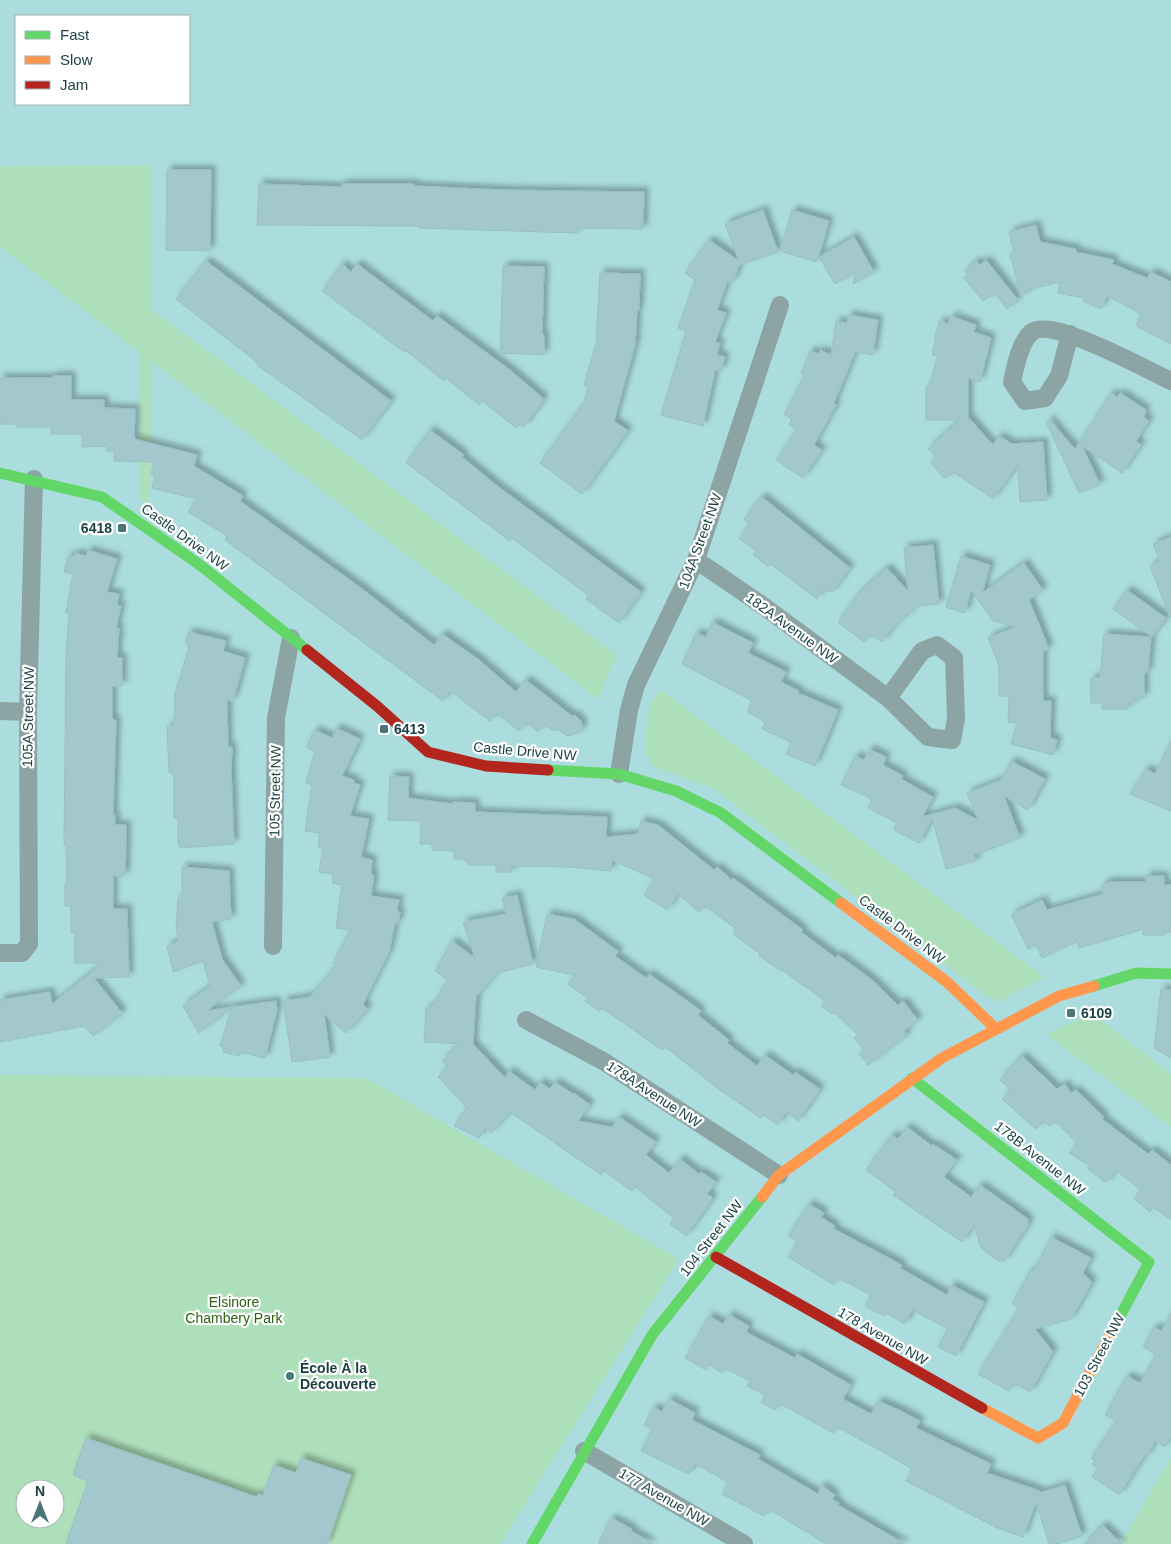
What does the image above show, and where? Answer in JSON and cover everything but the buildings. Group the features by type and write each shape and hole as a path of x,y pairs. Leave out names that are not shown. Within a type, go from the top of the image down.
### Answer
{"street":[{"name":"104A Street NW","path":"619,774 629,710 636,686 696,560 780,306"},
{"path":"1070,334 1171,381"},
{"name":"Castle Drive NW","path":"0,474 34,479 102,496 200,565 377,706 428,752 486,766 619,774 676,791 721,813 947,982 996,1029"},
{"name":"105A Street NW","path":"0,953 22,953 29,944 28,712 34,479"},
{"name":"182A Avenue NW","path":"696,560 762,605 888,698 928,737 952,740 956,719 954,658 937,645 922,652 888,698"},
{"name":"105 Street NW","path":"273,946 276,718 291,638"},
{"path":"0,711 28,712"},
{"name":"104 Street NW","path":"532,1544 652,1334 716,1257 779,1175 942,1058 1059,996 1136,973 1171,974"},
{"name":"178A Avenue NW","path":"526,1020 603,1061 779,1175"},
{"name":"178B Avenue NW","path":"912,1078 1149,1262"},
{"name":"178 Avenue NW","path":"716,1257 939,1386 1038,1438"},
{"name":"103 Street NW","path":"1038,1438 1063,1423 1149,1262"},
{"name":"177 Avenue NW","path":"584,1451 744,1544"}],"green space":[{"path":"151,165 151,309 617,655 598,699 152,362 150,506 139,497 139,352 0,247 0,166"},
{"path":"661,690 1044,977 999,1002 986,996 713,788 654,767 646,755 645,735 651,701"},
{"path":"1092,1014 1171,1074 1171,1127 1046,1034"},
{"name":"Elsinore Chambery Park","path":"0,1075 366,1078 679,1259 500,1544 0,1544"},
{"path":"1171,1458 1171,1544 1120,1544"}],"traffic: fast":[{"path":"0,473 102,497 200,565 307,650"},
{"path":"548,770 619,774 676,791 721,813 841,903"},
{"path":"1094,986 1136,973 1171,974"},
{"path":"912,1078 1149,1262 1117,1322"},
{"path":"532,1544 652,1335 762,1197"}],"traffic: slow":[{"path":"841,903 947,982 996,1029"},
{"path":"762,1197 779,1175 942,1058 1059,996 1094,986"},
{"path":"982,1408 1038,1438 1063,1423 1117,1322"}],"traffic: jam":[{"path":"307,650 377,706 428,752 486,766 548,770"},
{"path":"716,1257 982,1408"}],"place":[{"name":"6418","path":"122,528"},
{"name":"6413","path":"384,729"},
{"name":"6109","path":"1071,1013"},
{"name":"École À la Découverte","path":"290,1376"}]}
